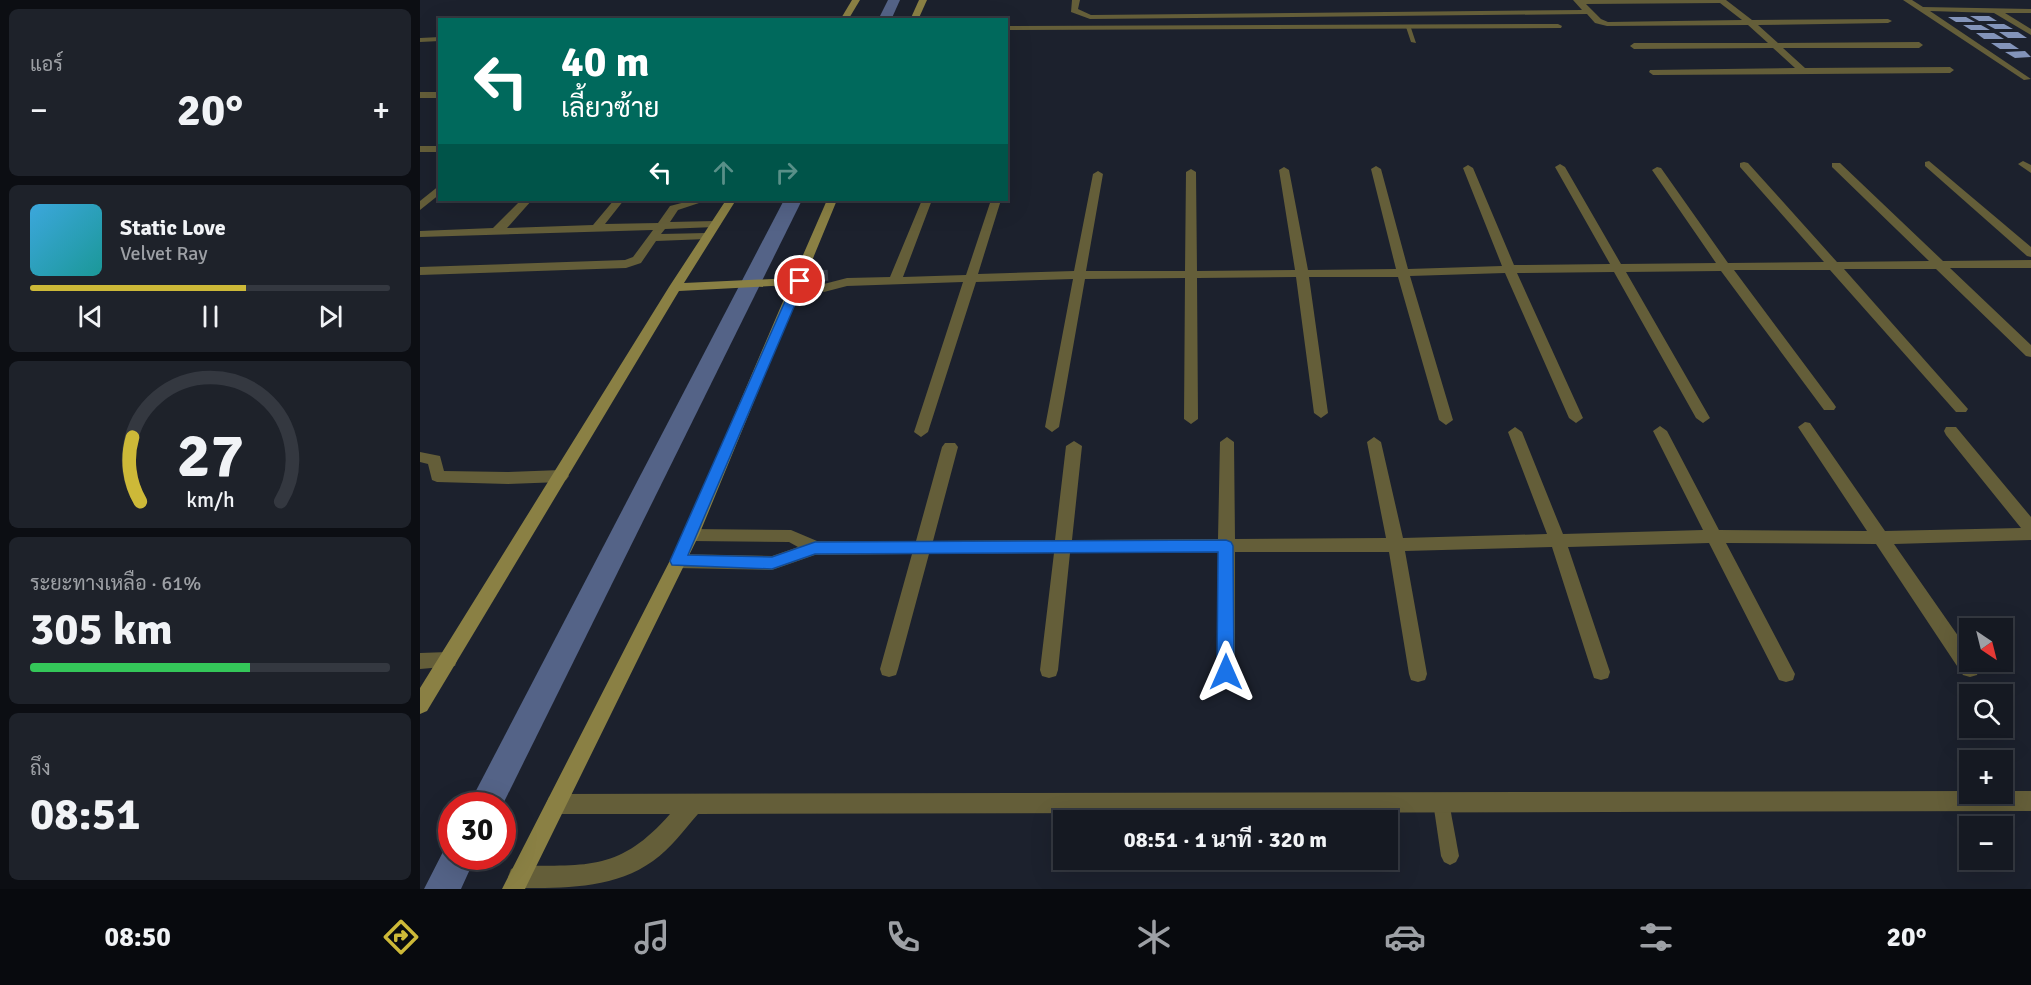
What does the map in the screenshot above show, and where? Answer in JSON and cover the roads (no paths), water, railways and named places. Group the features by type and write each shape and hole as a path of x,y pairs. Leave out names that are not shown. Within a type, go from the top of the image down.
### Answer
{"street":[{"path":"845,18 856,0"},
{"path":"915,18 923,0"},
{"path":"1076,0 1074,10 1090,17 1335,11 1588,12"},
{"path":"1578,1 1722,0 1802,70"},
{"path":"1907,0 2027,78"},
{"path":"1976,0 2031,33"},
{"path":"1578,1 1598,21 1607,24 1888,21"},
{"path":"1922,9 2031,11"},
{"path":"1008,28 1558,26"},
{"path":"420,40 438,39"},
{"path":"1634,46 1919,45"},
{"path":"1653,72 1950,70"},
{"path":"420,95 438,95"},
{"path":"420,102 438,102"},
{"path":"420,149 438,149"},
{"path":"1929,164 2031,253"},
{"path":"1744,165 1961,409"},
{"path":"1836,165 2031,353"},
{"path":"1560,167 1703,418"},
{"path":"1468,168 1509,269 1576,418"},
{"path":"1377,169 1403,273 1446,420"},
{"path":"1284,170 1302,273 1321,413"},
{"path":"1657,170 1725,267 1829,406"},
{"path":"1191,172 1191,419"},
{"path":"1052,427 1098,174"},
{"path":"420,207 438,190"},
{"path":"496,232 525,201"},
{"path":"596,228 618,201"},
{"path":"420,271 626,264 637,260 674,208 699,201"},
{"path":"420,705 729,201"},
{"path":"516,883 691,535 805,282 832,201"},
{"path":"895,281 927,201"},
{"path":"921,432 996,201"},
{"path":"420,234 660,226 711,230"},
{"path":"653,238 711,230"},
{"path":"675,287 1079,275 2031,264"},
{"path":"832,275 846,282"},
{"path":"1805,427 1959,653"},
{"path":"1660,431 1786,674"},
{"path":"1951,431 2031,528"},
{"path":"1515,432 1558,540 1601,672"},
{"path":"1226,672 1227,442"},
{"path":"1374,442 1396,545 1418,674"},
{"path":"1049,670 1074,446"},
{"path":"889,669 924,549 950,447"},
{"path":"420,457 435,460 437,476 561,476"},
{"path":"678,561 772,563 815,548 1396,545 1715,536 1882,538 2031,534"},
{"path":"691,535 791,536 815,548"},
{"path":"420,661 448,660"},
{"path":"556,804 2031,801"},
{"path":"516,883 592,875 616,870 645,854 662,840 694,803"}],"lane":[{"path":"1408,28 1414,42"},
{"path":"1441,802 1450,856"}],"waterway":[{"path":"885,18 894,0"},
{"path":"492,792 792,201"},
{"path":"442,889 452,870"}],"tunnel":[{"path":"817,276 832,275"}]}
